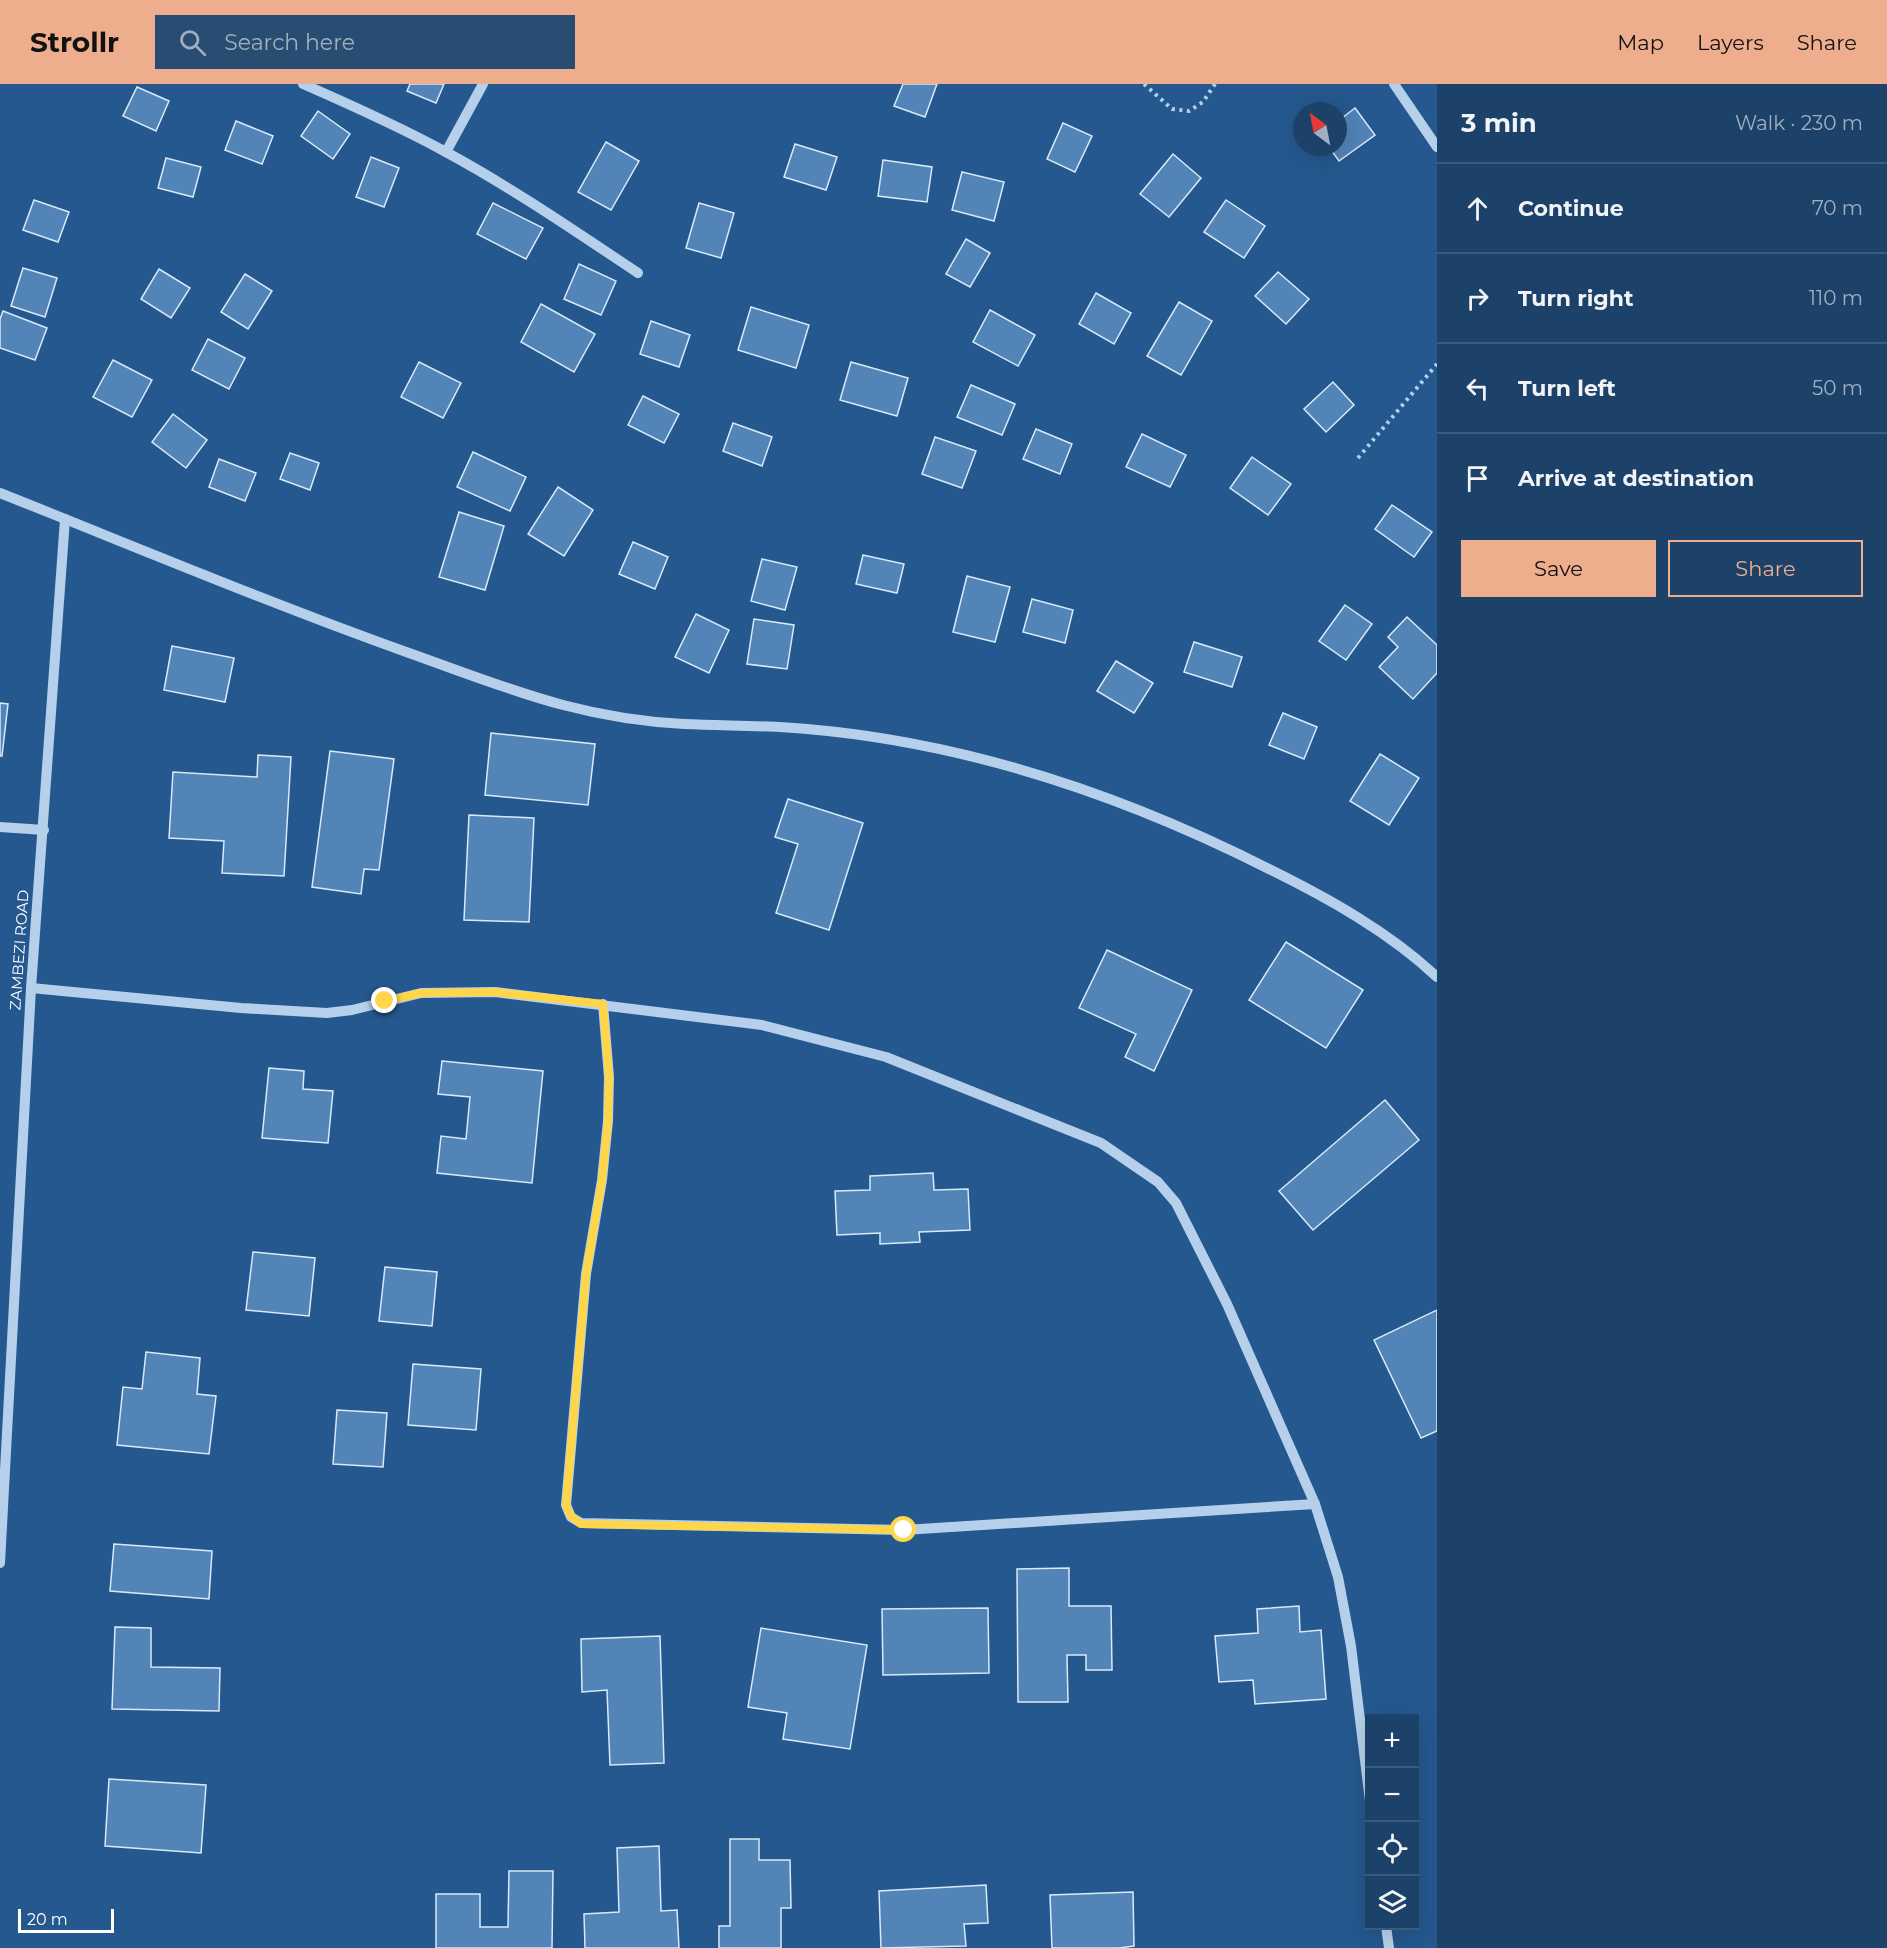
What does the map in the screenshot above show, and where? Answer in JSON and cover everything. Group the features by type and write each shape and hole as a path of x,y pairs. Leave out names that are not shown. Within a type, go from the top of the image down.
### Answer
{"street":[{"path":"303,84 393,124 446,152 564,223 638,273"},
{"path":"446,152 483,84"},
{"path":"1394,84 1437,147"},
{"path":"0,494 379,642 520,693 564,706 604,714 681,724 808,729 920,744 971,756 1093,793 1159,818 1238,853 1314,891 1370,926 1437,977"},
{"name":"ZAMBEZI ROAD","path":"0,1563 4,1404 65,519"},
{"path":"0,827 44,830"},
{"path":"31,988 241,1008 327,1013 352,1010 421,993 495,992 762,1025 886,1058 1101,1143 1158,1182 1176,1203 1227,1304 1315,1504 1338,1577 1351,1646 1366,1768"},
{"path":"603,1004 609,1077 608,1121 602,1180 586,1274 566,1505 571,1516 581,1524 904,1530 1315,1504"},
{"path":"1387,1930 1389,1948"}],"path":[{"path":"1144,84 1172,109 1189,111 1203,102 1215,84"},
{"path":"1359,458 1437,364"}],"building":[{"path":"410,84 444,84 436,103 407,91"},
{"path":"903,84 937,84 925,117 894,106"},
{"path":"137,87 169,101 156,131 123,116"},
{"path":"1355,108 1375,135 1347,155 1347,114"},
{"path":"318,111 350,134 333,159 301,136"},
{"path":"236,121 273,136 262,164 225,150"},
{"path":"1063,123 1092,136 1075,172 1047,159"},
{"path":"606,142 639,161 611,210 578,192"},
{"path":"795,144 837,157 826,190 784,177"},
{"path":"1173,154 1201,178 1169,217 1140,194"},
{"path":"1335,156 1346,156 1339,161"},
{"path":"371,157 399,168 384,207 356,197"},
{"path":"166,158 201,167 193,197 158,188"},
{"path":"883,160 932,167 927,202 878,196"},
{"path":"962,172 1004,182 994,221 952,210"},
{"path":"34,200 69,212 58,242 23,230"},
{"path":"1226,200 1265,226 1244,258 1204,232"},
{"path":"493,203 543,228 526,259 477,234"},
{"path":"699,203 734,213 721,258 686,248"},
{"path":"966,239 990,253 970,287 946,274"},
{"path":"579,264 616,281 601,315 564,299"},
{"path":"23,268 57,278 45,317 11,306"},
{"path":"159,269 190,288 171,318 141,299"},
{"path":"1278,272 1309,299 1286,324 1255,296"},
{"path":"245,274 272,291 248,329 221,312"},
{"path":"1096,293 1131,313 1114,344 1079,324"},
{"path":"1179,302 1212,321 1181,375 1147,356"},
{"path":"541,304 595,334 574,372 521,342"},
{"path":"751,307 809,325 796,368 738,350"},
{"path":"990,310 1035,335 1018,366 973,342"},
{"path":"3,311 47,328 35,360 0,348 0,319"},
{"path":"651,321 690,335 679,367 640,354"},
{"path":"208,339 245,358 229,389 192,370"},
{"path":"113,360 152,380 132,417 93,397"},
{"path":"419,362 461,383 443,418 401,397"},
{"path":"851,362 908,378 897,416 840,400"},
{"path":"1333,382 1354,405 1326,432 1304,409"},
{"path":"971,385 1015,404 1002,435 957,417"},
{"path":"643,396 679,414 664,443 628,425"},
{"path":"173,414 207,440 186,468 152,442"},
{"path":"733,423 772,437 762,466 723,451"},
{"path":"1036,429 1072,444 1060,474 1023,459"},
{"path":"1142,434 1186,455 1170,487 1126,467"},
{"path":"935,437 976,451 962,488 922,474"},
{"path":"473,452 526,477 510,511 457,487"},
{"path":"290,453 319,463 310,490 280,479"},
{"path":"1252,457 1291,484 1268,515 1230,488"},
{"path":"219,459 256,473 245,501 209,487"},
{"path":"558,487 593,510 564,556 528,534"},
{"path":"1392,505 1432,532 1414,557 1375,529"},
{"path":"459,512 504,526 485,590 439,577"},
{"path":"633,542 668,557 655,589 619,574"},
{"path":"863,555 904,564 897,593 856,584"},
{"path":"762,559 797,567 785,610 751,601"},
{"path":"967,576 1010,587 995,642 953,632"},
{"path":"1032,599 1073,610 1065,643 1023,632"},
{"path":"1345,605 1372,624 1346,660 1319,641"},
{"path":"696,614 729,630 709,673 675,657"},
{"path":"1407,617 1437,645 1437,673 1413,699 1379,667 1398,647 1388,637"},
{"path":"754,619 794,625 787,669 747,664"},
{"path":"1194,642 1242,657 1232,687 1184,672"},
{"path":"172,646 234,658 225,702 164,690"},
{"path":"1116,661 1153,683 1134,713 1097,691"},
{"path":"0,703 8,704 2,756 0,756"},
{"path":"1283,713 1317,727 1304,759 1269,745"},
{"path":"491,733 595,744 588,805 485,795"},
{"path":"330,751 394,759 379,870 364,869 361,894 312,887"},
{"path":"1380,754 1419,778 1389,825 1350,801"},
{"path":"258,755 291,757 284,876 222,873 224,841 169,838 173,772 257,777"},
{"path":"788,799 863,823 829,930 776,913 798,844 775,837"},
{"path":"469,815 534,818 529,922 464,920"},
{"path":"1286,942 1363,990 1326,1048 1249,1000"},
{"path":"1107,950 1192,990 1154,1071 1125,1057 1136,1034 1079,1008"},
{"path":"442,1061 543,1071 532,1183 437,1173 441,1136 466,1139 470,1097 438,1094"},
{"path":"269,1068 304,1071 303,1089 333,1091 328,1143 262,1138"},
{"path":"1385,1100 1419,1140 1313,1230 1279,1191"},
{"path":"933,1173 934,1190 968,1189 970,1230 919,1232 920,1242 880,1244 880,1233 837,1235 835,1191 870,1190 870,1176"},
{"path":"253,1252 315,1258 309,1316 246,1310"},
{"path":"385,1267 437,1272 432,1326 379,1321"},
{"path":"1437,1310 1437,1431 1421,1438 1374,1340"},
{"path":"146,1352 200,1358 197,1394 216,1396 209,1454 117,1445 123,1387 142,1389"},
{"path":"413,1364 481,1369 476,1430 408,1425"},
{"path":"337,1410 387,1413 383,1467 333,1464"},
{"path":"114,1544 212,1551 209,1599 110,1591"},
{"path":"1069,1568 1069,1606 1111,1606 1112,1670 1086,1670 1086,1655 1067,1655 1068,1702 1018,1702 1017,1569"},
{"path":"1299,1606 1300,1632 1321,1630 1326,1699 1255,1704 1253,1680 1219,1682 1215,1636 1258,1633 1257,1609"},
{"path":"988,1608 989,1673 883,1675 882,1609"},
{"path":"115,1627 151,1628 151,1667 220,1668 219,1711 112,1709"},
{"path":"761,1628 867,1645 850,1749 783,1739 787,1713 748,1707"},
{"path":"660,1636 664,1763 610,1765 607,1690 582,1692 581,1639"},
{"path":"109,1779 206,1785 201,1853 105,1846"},
{"path":"730,1839 759,1839 759,1860 790,1860 791,1908 781,1908 781,1948 719,1948 719,1926 730,1926"},
{"path":"659,1846 661,1911 677,1910 679,1948 585,1948 584,1914 619,1912 617,1848"},
{"path":"509,1871 553,1871 552,1948 436,1948 436,1894 480,1894 480,1927 508,1927"},
{"path":"986,1885 988,1923 964,1924 966,1946 881,1948 879,1891"},
{"path":"1133,1892 1134,1946 1052,1948 1050,1895"}],"route":[{"path":"385,1001 421,993 459,991 495,992 603,1004 609,1077 608,1121 602,1180 586,1274 566,1505 571,1516 581,1524 904,1530"}]}
